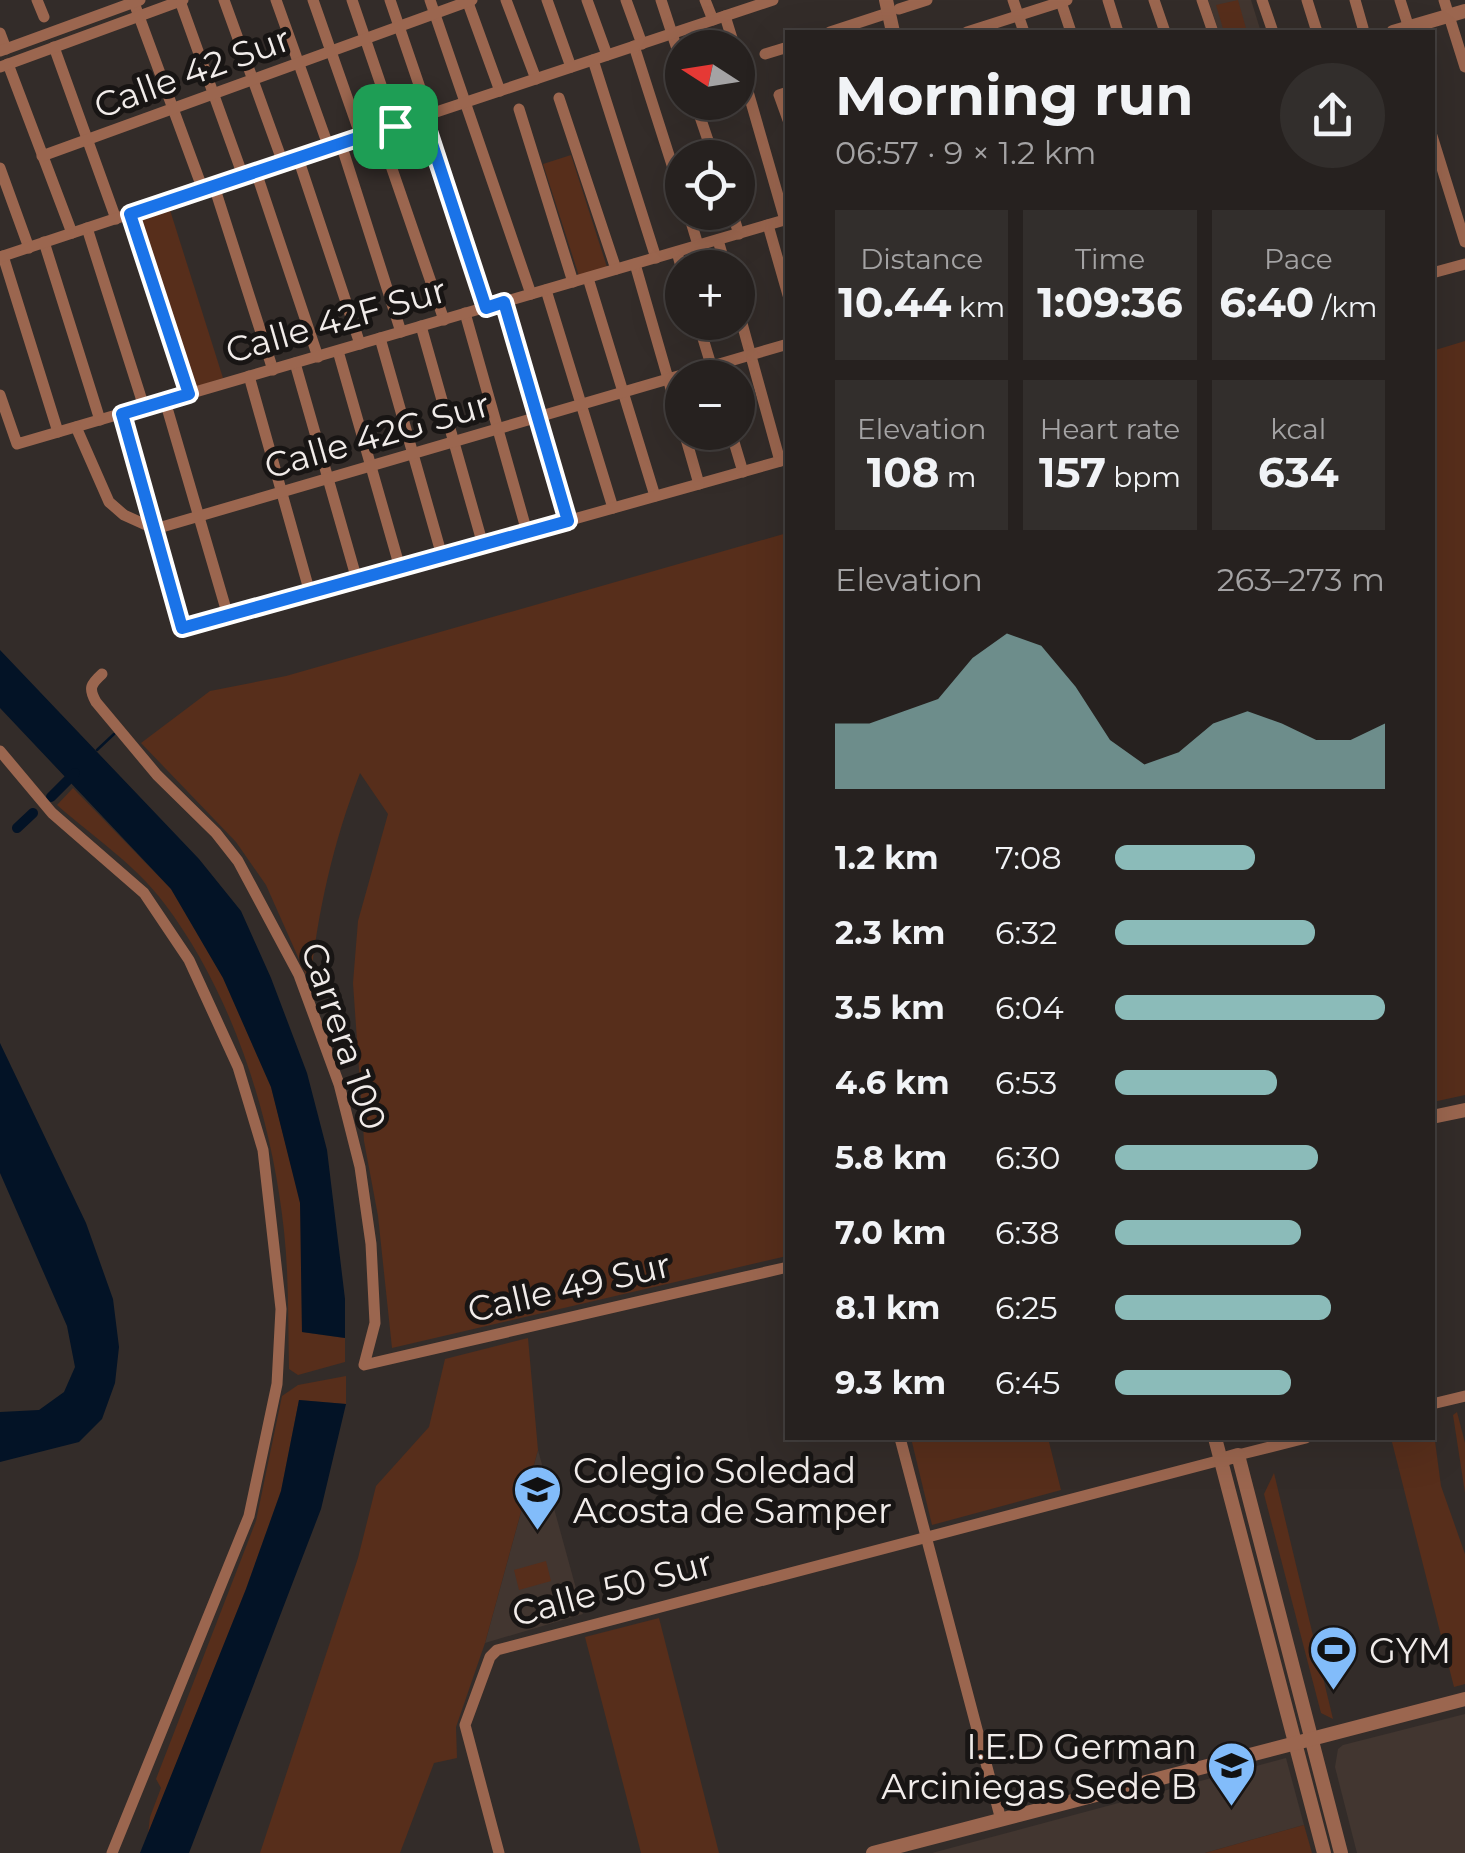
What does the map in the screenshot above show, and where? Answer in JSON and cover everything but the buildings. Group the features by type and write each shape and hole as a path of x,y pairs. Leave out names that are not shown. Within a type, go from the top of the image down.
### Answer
{"street":[{"path":"38,0 44,17"},
{"path":"72,233 4,65 181,0 213,94 250,174 318,356"},
{"path":"224,0 283,163"},
{"path":"276,0 298,63 335,146 400,332"},
{"path":"312,0 361,137"},
{"path":"352,0 395,126"},
{"path":"390,0 486,308"},
{"path":"430,0 531,294"},
{"path":"469,0 500,91"},
{"name":"Calle 42 Sur","path":"42,156 469,0"},
{"path":"506,0 536,79"},
{"path":"547,0 571,67"},
{"path":"587,0 607,56"},
{"path":"626,0 666,140"},
{"path":"661,0 671,30"},
{"path":"705,0 725,30"},
{"path":"684,30 774,0"},
{"path":"835,30 891,7 927,0"},
{"path":"1013,0 1023,30"},
{"path":"1108,0 1117,30"},
{"path":"1154,0 1164,30"},
{"path":"1202,0 1211,30"},
{"path":"1262,0 1272,30"},
{"path":"1307,0 1316,30"},
{"path":"1355,0 1363,28"},
{"path":"1400,0 1409,28"},
{"path":"1444,0 1465,67"},
{"path":"0,33 3,50 136,1 273,370"},
{"path":"979,30 1064,1 1071,30"},
{"path":"1401,30 1465,11"},
{"path":"58,432 2,257 665,36"},
{"path":"54,47 116,219"},
{"path":"765,54 785,48"},
{"path":"593,60 656,258"},
{"path":"559,98 616,269"},
{"path":"520,109 573,282"},
{"path":"755,115 785,217"},
{"path":"379,131 444,320"},
{"path":"1435,147 1465,242"},
{"path":"298,158 360,344"},
{"path":"0,168 29,248"},
{"path":"130,214 189,394"},
{"name":"Calle 42F Sur","path":"684,250 785,220"},
{"path":"768,225 785,284"},
{"path":"87,228 144,407"},
{"path":"693,230 698,246"},
{"path":"738,230 739,234"},
{"path":"718,240 721,250"},
{"path":"44,242 100,420"},
{"name":"Calle 42F Sur","path":"0,395 17,444 665,255"},
{"path":"635,264 665,368"},
{"path":"1435,273 1465,264"},
{"path":"588,278 655,496"},
{"path":"546,290 613,508"},
{"path":"504,302 568,521"},
{"path":"465,314 527,532"},
{"path":"421,326 482,544"},
{"path":"380,338 442,556"},
{"path":"122,414 182,628 784,460 746,340"},
{"name":"Calle 42G Sur","path":"738,360 785,345"},
{"path":"338,350 400,568"},
{"path":"295,363 357,580"},
{"path":"249,376 310,593"},
{"name":"Calle 42G Sur","path":"155,529 665,379"},
{"path":"165,401 228,616"},
{"path":"76,427 109,502 155,529"},
{"path":"689,450 699,484"},
{"path":"736,450 743,472"},
{"name":"Carrera 100","path":"102,674 91,684 90,692 96,702 238,861 300,974 338,1084 360,1168 375,1323 364,1365"},
{"path":"0,750 52,812 144,893 189,960 238,1067 263,1150 281,1309 277,1384 249,1516 112,1853"},
{"path":"1435,1116 1465,1110"},
{"name":"Calle 49 Sur","path":"364,1365 785,1268"},
{"path":"1435,1403 1465,1396"},
{"path":"901,1440 1002,1820"},
{"path":"1216,1440 1324,1853"},
{"name":"Calle 50 Sur","path":"499,1853 464,1725 490,1657 497,1650 1298,1440"},
{"path":"1238,1456 1342,1853"},
{"path":"873,1853 1465,1698"}],"shaded area":[{"path":"1208,0 1251,0 1260,30 1218,30"},
{"path":"1238,0 1246,30 1223,30 1216,5"},
{"path":"571,155 607,267 579,276 543,164"},
{"path":"170,210 223,378 190,389 136,221"},
{"path":"1465,341 1465,1095 1435,1102 1435,350"},
{"path":"785,534 785,1256 392,1348 378,1216 364,1141 353,983 358,921 388,814 360,773 328,877 310,984 266,885 236,842 141,743 210,691 286,676"},
{"path":"73,788 171,889 223,978 271,1087 301,1203 302,1332 345,1338 345,1362 298,1375 289,1369 287,1266 278,1188 245,1059 210,977 164,903 127,863 57,805"},
{"path":"528,1338 538,1450 485,1643 456,1727 457,1758 434,1763 400,1853 260,1853 358,1558 376,1486 429,1427 445,1359"},
{"path":"346,1376 346,1404 299,1400 281,1491 148,1834 161,1788 156,1779 256,1521 282,1396 298,1385"},
{"path":"1457,1412 1465,1443 1465,1493 1453,1415"},
{"path":"911,1440 1048,1440 1061,1490 932,1525"},
{"path":"1392,1440 1435,1440 1441,1486 1465,1554 1465,1684 1454,1687"},
{"name":"Colegio Soledad Acosta de Samper","path":"538,1450 583,1614 485,1643"},
{"path":"1274,1473 1333,1719 1321,1713 1264,1494"},
{"path":"546,1561 551,1581 519,1590 514,1570"},
{"path":"659,1618 719,1853 641,1853 585,1637"},
{"path":"1465,1714 1465,1853 1357,1853 1335,1767 1338,1749"},
{"path":"1286,1758 1304,1825 1205,1853 932,1853"},
{"path":"1304,1825 1312,1853 1205,1853"}],"water":[{"path":"0,650 199,859 241,911 307,1073 327,1150 345,1299 345,1338 302,1332 300,1203 271,1087 223,978 171,889 0,708"},
{"path":"0,1043 86,1223 113,1299 119,1347 115,1383 102,1419 79,1442 0,1462 0,1412 39,1410 64,1392 75,1367 67,1326 0,1173"},
{"path":"299,1400 346,1404 321,1509 189,1853 140,1853 281,1491"}],"waterway":[{"path":"97,750 114,734"},
{"path":"51,797 75,773"},
{"path":"17,828 33,813"}],"place":[{"name":"Colegio Soledad Acosta de Samper","path":"538,1532"},
{"name":"GYM","path":"1334,1692"},
{"name":"I.E.D German Arciniegas Sede B","path":"1232,1808"}],"route":[{"path":"423,116 486,308 504,302 568,521 182,628 122,414 189,394 130,214 395,126 423,116"}]}
